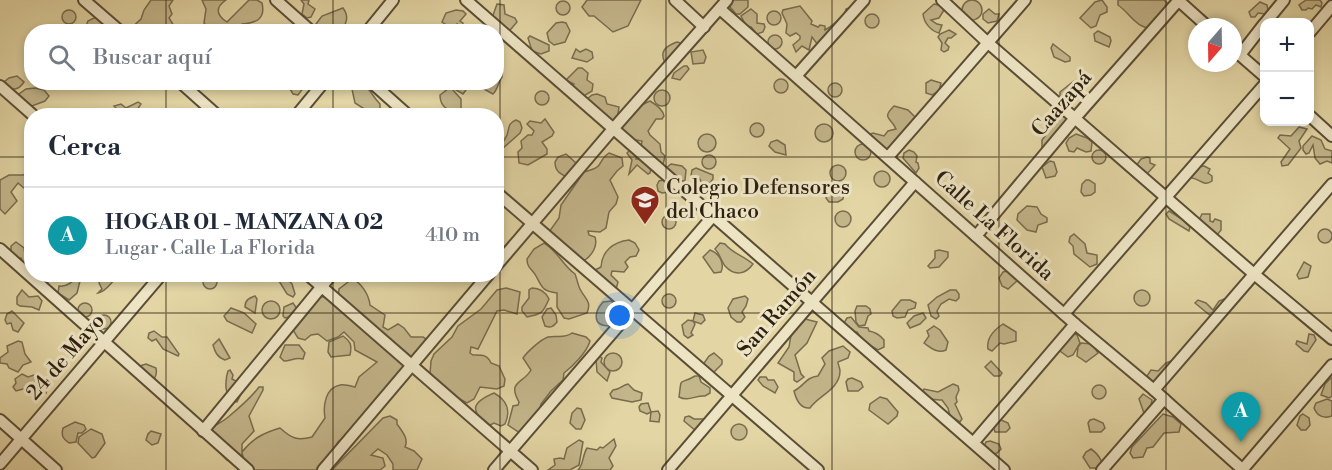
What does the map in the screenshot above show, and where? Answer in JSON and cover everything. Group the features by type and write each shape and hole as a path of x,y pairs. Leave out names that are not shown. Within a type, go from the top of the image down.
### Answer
{"street":[{"path":"84,0 112,24"},
{"path":"276,0 303,24"},
{"path":"374,24 393,0"},
{"path":"466,0 493,24"},
{"path":"675,0 704,27"},
{"path":"797,75 864,0"},
{"path":"942,0 987,42 1332,339"},
{"path":"888,158 1025,0"},
{"path":"1179,0 1198,18"},
{"name":"Caazapá","path":"976,236 1075,118 1179,0"},
{"path":"1269,18 1284,0"},
{"path":"504,257 724,4"},
{"name":"Calle La Florida","path":"724,4 888,158 1243,470"},
{"path":"1314,27 1332,6"},
{"path":"1242,46 1260,28"},
{"path":"504,33 1004,470"},
{"path":"1242,57 1260,73"},
{"path":"0,86 25,108"},
{"path":"1064,314 1260,89"},
{"path":"189,90 209,108"},
{"path":"303,108 317,90"},
{"path":"380,90 400,108"},
{"path":"1314,120 1332,136"},
{"name":"San Ramón","path":"668,470 915,182"},
{"path":"1154,390 1332,184"},
{"path":"504,199 818,470"},
{"path":"494,470 713,216"},
{"path":"0,249 24,270"},
{"path":"37,282 248,470"},
{"name":"24 de Mayo","path":"0,464 155,282"},
{"path":"316,282 532,470"},
{"path":"203,431 326,282"},
{"path":"323,470 482,282"},
{"path":"974,442 1075,324"},
{"path":"1243,470 1332,365"},
{"path":"1102,470 1164,399"},
{"path":"0,420 56,470"}],"shaded area":[{"path":"151,0 173,0 169,6 172,14 169,18 173,24 136,24 141,19"},
{"path":"202,0 226,0 220,5 218,11 227,22 249,0 262,3 263,9 261,17 251,23 205,24 206,9"},
{"path":"301,0 309,0 308,4 315,9 311,17 307,18 302,14 304,4"},
{"path":"587,0 641,0 628,26 613,32 594,16 589,16 582,7"},
{"path":"731,0 748,0 748,7 740,14 736,14 730,7"},
{"path":"972,0 979,3 982,10 979,17 972,20 965,17 962,10 965,3"},
{"path":"1102,0 1107,7 1107,12 1100,15 1096,26 1091,28 1080,18 1095,2"},
{"path":"1118,0 1164,0 1167,3 1153,28 1147,28 1118,5"},
{"path":"1306,0 1320,0 1321,7 1316,5 1312,9 1302,10 1299,5"},
{"path":"563,1 568,3 570,8 568,13 563,15 558,13 556,8 558,3"},
{"path":"1260,2 1267,5 1268,10 1265,14 1258,13 1255,17 1251,17 1249,12"},
{"path":"497,4 504,5 505,14 515,18 517,22 506,31 504,24 498,24 492,18"},
{"path":"934,4 943,6 944,10 939,18 931,20 942,25 939,33 928,26 923,14"},
{"path":"852,5 855,5 818,45 812,37 809,50 802,46 796,52 793,45 800,39 800,36 796,33 790,36 786,33 787,24 783,10 800,6 812,21 811,24 818,27 825,26 825,30"},
{"path":"343,8 347,19 345,24 316,24 322,16"},
{"path":"751,9 757,14 757,23 764,24 763,32 757,34 751,27 746,26 741,16"},
{"path":"989,9 999,14 997,21 988,23 983,19 983,14"},
{"path":"66,10 72,10 76,17 72,24 66,24 62,20 62,14"},
{"path":"456,10 463,11 466,14 460,21 463,24 445,24 442,22 446,13"},
{"path":"774,11 779,13 781,18 779,23 774,25 769,23 767,18 769,13"},
{"path":"872,14 877,16 879,21 877,26 872,28 867,26 865,21 867,16"},
{"path":"99,18 103,24 87,24 88,21"},
{"path":"556,23 566,23 570,31 565,42 554,45 549,41 547,33"},
{"path":"949,30 956,34 948,38 945,43 949,47 944,52 941,50 942,43 938,37"},
{"path":"1098,31 1110,37 1109,47 1095,41 1094,34"},
{"path":"775,35 780,37 782,42 780,47 775,49 770,47 768,42 770,37"},
{"path":"530,36 549,45 549,51 541,54 532,51 528,38"},
{"path":"677,42 681,43 682,49 675,51 665,63 663,52"},
{"path":"1053,44 1070,57 1070,61 1065,62 1054,57 1051,48"},
{"path":"576,49 580,52 586,49 592,52 593,58 587,62 572,58"},
{"path":"703,50 706,57 704,63 693,64 691,52"},
{"path":"684,66 689,69 680,80 672,78 674,73"},
{"path":"578,68 588,73 587,80 593,84 592,91 582,97 571,86 574,84 566,80"},
{"path":"17,76 24,82 20,87 13,89 4,87 4,82"},
{"path":"1081,76 1088,76 1089,79 1083,88 1078,88 1069,101 1060,98 1060,92"},
{"path":"781,79 786,81 788,86 786,91 781,93 776,91 774,86 776,81"},
{"path":"931,80 941,83 939,91 932,95 926,93 926,83"},
{"path":"835,83 840,85 842,90 840,95 835,97 830,95 828,90 830,85"},
{"path":"25,90 44,90 49,96 45,101 32,106 18,100 19,94"},
{"path":"291,90 302,90 298,95 293,94"},
{"path":"352,90 369,90 380,104 380,108 363,108 355,103"},
{"path":"447,90 453,90 461,99 461,108 447,108 441,101 440,95"},
{"path":"662,90 670,98 662,106 654,98"},
{"path":"542,91 547,93 549,98 547,103 542,105 537,103 535,98 537,93"},
{"path":"597,94 605,97 607,104 619,107 617,120 607,126 586,100"},
{"path":"650,101 660,109 664,116 662,119 656,119 648,131 660,144 661,152 665,156 663,165 641,146 642,141 620,137 620,126 641,106"},
{"path":"138,102 141,104 138,108 126,108"},
{"path":"121,104 126,108 114,106"},
{"path":"894,106 908,110 917,119 886,151 869,137 873,133 884,136 888,131 896,129 888,118 888,113"},
{"path":"1059,112 1066,117 1067,121 1045,149 1042,148 1042,140 1046,135 1046,121 1052,114"},
{"path":"545,119 554,132 542,142 547,149 547,154 528,165 519,163 518,152 522,148 521,141 528,135 532,135 534,131 527,124 530,121 541,123"},
{"path":"513,121 520,122 522,128 520,133 504,147 504,140"},
{"path":"757,123 762,125 764,130 762,135 757,137 752,135 750,130 752,125"},
{"path":"820,124 828,124 833,129 831,140 820,142 815,137 815,129"},
{"path":"1299,127 1307,129 1299,141 1301,148 1288,165 1282,166 1281,162 1290,149 1278,138 1280,135 1291,136"},
{"path":"703,134 711,134 716,139 714,150 703,152 698,147 698,139"},
{"path":"1076,134 1092,142 1091,151 1086,152 1077,148 1074,152 1069,151 1066,143"},
{"path":"1312,136 1321,140 1325,149 1332,151 1332,163 1327,161 1320,164 1315,158 1313,145 1309,153 1306,154 1303,150 1303,146"},
{"path":"777,140 785,145 786,155 775,152 769,146 771,142"},
{"path":"863,144 871,152 863,160 855,152"},
{"path":"909,150 917,156 916,162 919,168 916,173 903,158 904,153"},
{"path":"1099,150 1104,152 1106,157 1104,162 1099,164 1094,162 1092,157 1094,152"},
{"path":"633,151 637,156 636,159 643,159 651,169 650,173 648,174 637,165 629,174 632,160 627,153"},
{"path":"609,153 622,158 623,166 610,180 618,197 616,204 609,212 606,228 600,232 588,231 589,235 595,237 596,244 592,253 585,260 565,256 555,247 549,232 559,218 561,205 584,172 598,166"},
{"path":"566,154 576,163 578,169 569,178 559,172 555,165 558,157"},
{"path":"709,155 714,157 716,162 714,167 709,169 704,167 702,162 704,157"},
{"path":"1150,158 1150,163 1155,165 1146,175 1136,166 1141,159"},
{"path":"1050,161 1054,162 1057,172 1055,176 1046,178 1042,167"},
{"path":"671,164 682,166 686,170 685,180 682,182 665,169"},
{"path":"838,165 846,173 838,181 830,173"},
{"path":"1204,166 1210,169 1208,173 1212,176 1212,181 1209,183 1192,178 1190,175 1198,167"},
{"path":"696,168 713,175 709,184 702,183 699,178 691,176 692,170"},
{"path":"882,171 890,179 882,187 874,179"},
{"path":"9,175 23,175 24,188 18,183 11,192 17,201 5,214 0,209 0,180"},
{"path":"666,179 672,185 669,192 662,193 658,191 657,185 659,181"},
{"path":"1086,180 1095,184 1095,192 1084,196 1081,192 1082,184"},
{"path":"838,188 844,191 843,199 838,202 829,202 826,198 830,189"},
{"path":"1027,206 1037,207 1047,218 1047,222 1038,225 1036,232 1027,230 1017,220 1018,214"},
{"path":"843,211 851,219 843,227 835,219"},
{"path":"1169,211 1190,227 1189,231 1169,219 1166,214"},
{"path":"1202,214 1210,214 1210,221 1213,222 1215,219 1221,221 1221,230 1217,235 1199,220"},
{"path":"666,215 672,215 676,222 672,229 666,229 662,225 662,219"},
{"path":"1325,229 1330,231 1332,236 1330,241 1325,243 1320,241 1318,236 1320,231"},
{"path":"1074,234 1085,244 1087,253 1097,255 1097,264 1090,267 1074,254 1073,246 1069,242 1070,237"},
{"path":"629,240 635,243 639,250 636,256 630,257 625,262 628,267 624,272 612,271 611,275 618,282 615,293 593,271 601,267 609,248"},
{"path":"16,242 24,248 24,264 21,258 15,259 11,254 11,246"},
{"path":"544,243 575,274 588,303 587,313 569,319 564,318 557,307 557,293 543,288 529,266 527,259 534,249"},
{"path":"720,243 725,244 753,264 744,272 733,272 724,264 715,249"},
{"path":"710,250 720,259 721,272 714,273 703,257"},
{"path":"935,251 948,252 948,257 939,267 930,268 928,266 935,258"},
{"path":"1304,262 1311,266 1308,277 1299,279 1297,275"},
{"path":"1008,271 1018,280 1008,289 1002,286 999,278 1003,272"},
{"path":"80,282 77,293 69,300 58,293 59,286"},
{"path":"112,282 98,293 102,289 99,283"},
{"path":"203,282 217,282 213,289 207,289"},
{"path":"280,282 292,284 295,294 293,297 287,294"},
{"path":"348,282 358,283 364,289 370,305 385,315 383,327 388,330 398,324 411,337 423,337 431,342 429,354 406,364 338,442 323,470 251,470 245,464 242,453 241,459 234,463 227,460 206,437 213,427 240,407 259,387 263,387 263,390 249,416 254,431 242,444 242,452 258,437 280,428 294,438 312,437 325,418 325,403 331,390 342,385 355,387 359,377 377,362 355,350 354,342 344,332 327,341 318,334 311,335 305,340 298,338 293,330 292,316 285,318 283,316 284,307 293,303 297,309 320,296 332,300 338,298 339,289"},
{"path":"506,288 520,292 517,314 504,310 497,311 478,349 471,347 470,353 486,357 491,363 499,366 505,379 504,386 497,389 480,387 474,399 467,403 456,397 430,374 431,361 434,354 452,337 458,326 481,309 497,290"},
{"path":"532,288 542,291 549,299 541,312 527,317 522,307 529,298 529,290"},
{"path":"22,290 29,297 38,296 42,301 39,310 17,304 17,297"},
{"path":"950,290 956,290 959,298 956,301 949,299 941,304 937,311 939,316 936,319 931,316 928,305"},
{"path":"1142,290 1148,292 1150,298 1148,304 1142,306 1136,304 1134,298 1136,292"},
{"path":"669,294 674,296 676,301 674,306 669,308 664,306 662,301 664,296"},
{"path":"255,296 257,299 255,313 245,307 248,300"},
{"path":"745,296 748,299 742,312 745,317 741,322 737,322 731,317 728,308 733,299"},
{"path":"901,300 916,303 915,308 908,310 905,317 897,318 893,316 892,311"},
{"path":"1198,300 1206,303 1213,310 1219,301 1228,300 1212,317 1195,303"},
{"path":"271,301 277,304 280,310 277,316 271,319 265,316 262,310 265,304"},
{"path":"611,301 615,305 615,320 609,326 600,324 596,314 603,302"},
{"path":"82,303 88,303 92,310 88,317 82,317 78,313 78,307"},
{"path":"857,306 866,306 870,309 871,314 865,325 859,326 856,322"},
{"path":"231,308 244,313 256,324 252,333 227,321 224,316"},
{"path":"551,308 556,315 557,322 549,327 545,326 542,317 547,309"},
{"path":"12,311 24,323 18,332 13,330 11,323 7,324 5,320 7,314"},
{"path":"695,313 703,315 705,320 701,324 693,321"},
{"path":"923,313 926,318 920,324 910,328 907,323 914,316"},
{"path":"101,315 107,315 111,322 107,329 101,329 97,325 97,319"},
{"path":"851,317 859,327 868,328 869,331 881,337 884,340 884,347 878,350 863,341 857,332 844,327 847,318"},
{"path":"805,319 817,322 807,343 795,355 804,377 797,382 794,380 794,372 778,363 789,347 791,335"},
{"path":"688,320 695,324 691,333 693,335 688,338 684,335 682,325"},
{"path":"1003,324 1016,332 1016,341 1000,343 992,351 988,349 991,335"},
{"path":"934,326 940,330 948,342 946,350 937,351 924,343 929,336 927,331"},
{"path":"154,331 162,337 167,337 179,354 178,356 163,349 156,339 152,341 148,338 149,333"},
{"path":"1071,332 1077,335 1080,343 1073,355 1068,357 1060,351 1059,347"},
{"path":"572,333 586,337 590,341 586,350 564,373 563,380 541,404 539,413 520,433 508,425 513,406 518,405 519,402 515,386 531,370 523,358 534,346 548,337 566,336"},
{"path":"1309,334 1314,335 1316,340 1308,352 1296,344 1297,341 1307,344"},
{"path":"343,336 350,344 350,355 331,357 328,352 329,342"},
{"path":"219,339 230,358 225,360 216,352 213,345"},
{"path":"18,341 22,342 25,354 31,362 23,365 18,372 9,368 7,364 0,363 0,358 8,352 7,346"},
{"path":"1081,343 1092,344 1098,353 1086,362 1077,356"},
{"path":"285,345 299,345 305,353 303,359 284,361 280,357"},
{"path":"843,346 850,352 848,358 838,362 840,371 836,383 810,408 801,405 794,391 811,378 818,376 825,364 822,358 829,351"},
{"path":"613,353 619,356 622,362 619,368 613,371 607,368 604,362 607,356"},
{"path":"714,353 722,360 722,364 713,373 702,366"},
{"path":"599,356 610,372 607,381 597,372 596,359"},
{"path":"991,361 1002,373 1000,376 994,376 985,367"},
{"path":"1171,361 1174,363 1155,381 1147,376 1151,370 1158,371"},
{"path":"146,364 156,368 156,374 152,381 143,384 134,375 140,366"},
{"path":"230,370 233,375 232,379 238,382 243,390 237,402 223,401 227,392 226,379"},
{"path":"22,374 28,377 34,375 42,380 47,390 46,393 37,387 32,391 23,389 16,391 13,387 16,383 15,379"},
{"path":"699,376 701,382 710,388 710,393 689,399 679,397 682,382"},
{"path":"760,377 774,380 778,387 775,393 763,386 758,380"},
{"path":"1332,377 1332,396 1329,398 1321,395 1325,384"},
{"path":"852,378 861,382 863,387 858,391 848,391 846,382"},
{"path":"628,384 634,390 642,393 641,400 632,402 612,398 610,394 613,390"},
{"path":"953,384 958,386 959,390 955,404 962,419 960,422 950,416 942,400 929,398 923,391 924,389 938,392"},
{"path":"1096,385 1102,385 1106,392 1102,399 1096,399 1092,395 1092,389"},
{"path":"494,393 505,402 508,410 505,424 501,426 494,423 488,426 476,411 477,404 481,400"},
{"path":"1143,394 1152,400 1153,413 1145,416 1139,399"},
{"path":"880,397 887,399 898,412 888,424 869,410 870,404"},
{"path":"1327,399 1332,401 1332,416 1324,417 1319,415 1314,408 1316,403"},
{"path":"648,403 651,412 647,414 640,411 641,404"},
{"path":"577,408 581,409 585,420 581,429 576,429 570,423 572,413"},
{"path":"658,411 659,422 650,421 651,412"},
{"path":"1163,414 1173,417 1181,424 1179,432 1164,433 1153,447 1147,448 1143,457 1133,458 1130,453 1132,447"},
{"path":"1303,414 1309,418 1310,425 1306,430 1301,430 1297,425"},
{"path":"390,416 397,420 406,441 405,447 414,451 422,459 417,470 393,470 393,464 387,455 378,449 371,455 383,458 385,466 380,470 332,470 383,418"},
{"path":"689,416 694,419 706,419 696,431 684,421 685,417"},
{"path":"999,419 1008,423 1010,428 1006,432 995,432 993,426"},
{"path":"1094,419 1103,423 1105,428 1101,432 1090,432 1088,423"},
{"path":"75,422 84,425 86,429 78,433 76,442 69,443 63,437 63,428"},
{"path":"739,424 745,426 747,432 745,438 739,440 733,438 731,432 733,426"},
{"path":"91,429 102,434 105,443 92,458 78,443 79,437"},
{"path":"151,431 161,434 158,443 152,445 146,440"},
{"path":"614,439 616,446 609,458 613,466 610,470 578,470 587,448 597,450 600,447 603,448"},
{"path":"579,440 583,442 579,465 570,470 548,470 555,465 554,459 564,459 567,448"},
{"path":"986,442 999,444 1001,449 990,455 984,447"},
{"path":"1091,449 1104,465 1101,468 1090,468 1083,457"}],"place":[{"name":"Colegio Defensores del Chaco","path":"645,226"},
{"name":"HOGAR 01 - MANZANA 02","path":"1241,442"}]}
